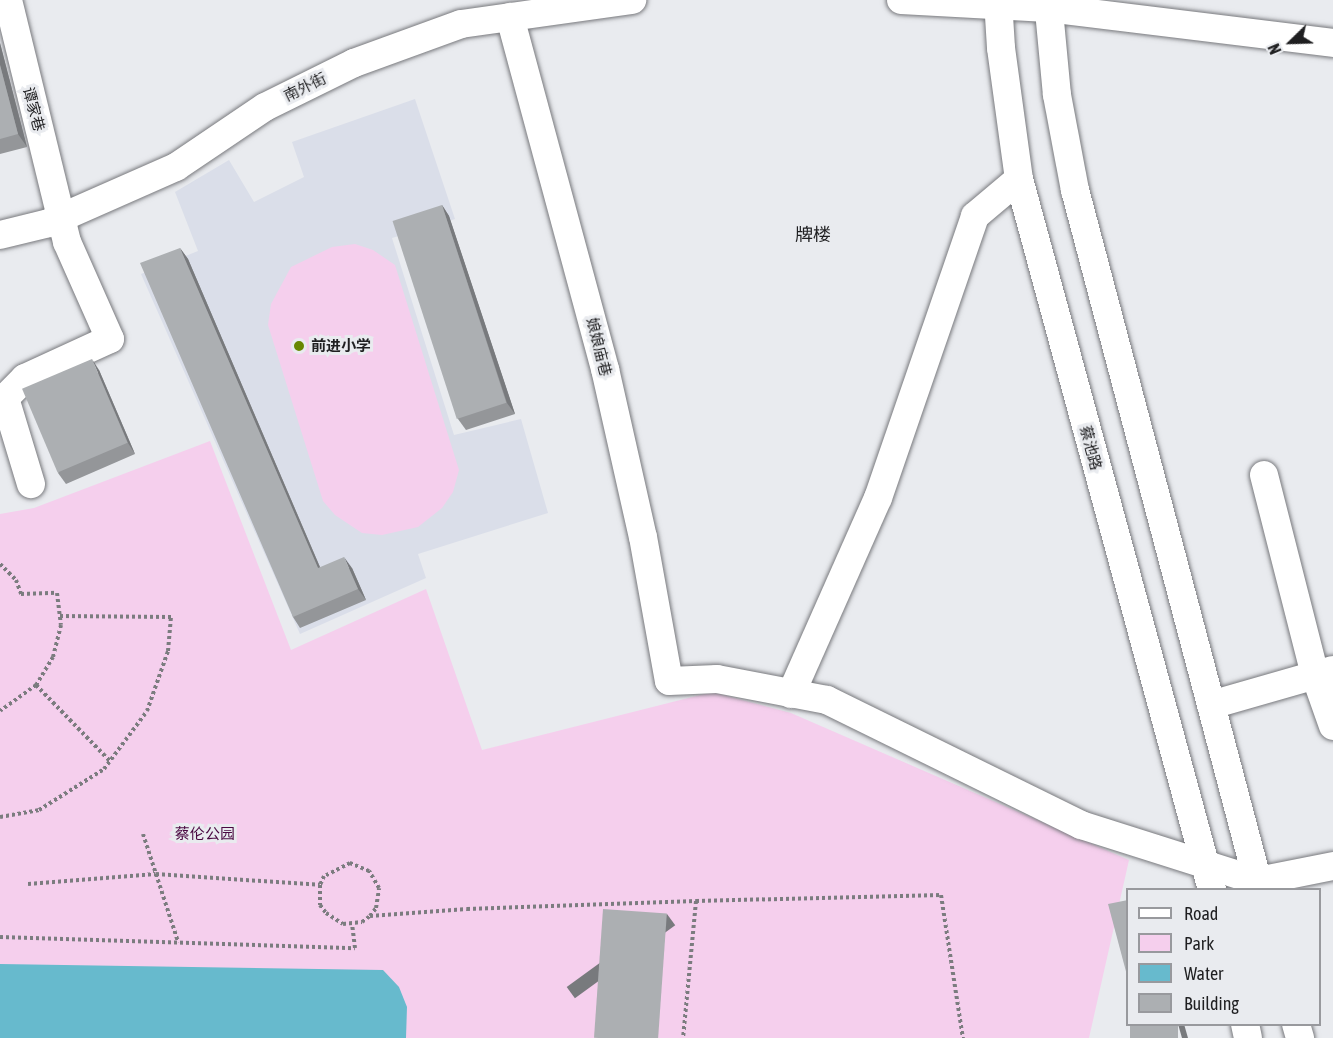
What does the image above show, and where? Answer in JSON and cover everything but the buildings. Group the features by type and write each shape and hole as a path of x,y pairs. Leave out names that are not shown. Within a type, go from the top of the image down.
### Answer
{"street":[{"name":"谭家巷","path":"8,0 63,217 67,242 110,339 25,378 5,398 31,483"},
{"name":"南外街","path":"0,235 63,217 176,167 265,107 354,63 471,11 510,17 632,0"},
{"path":"901,0 1048,4 1333,43"},
{"name":"蔡池路","path":"998,3 1019,179 1209,878"},
{"path":"1048,4 1057,95 1075,190 1259,885"},
{"name":"娘娘庙巷","path":"510,17 607,380 643,537 669,681 717,679 790,694"},
{"path":"1019,179 975,216 878,498 790,694 827,700 1081,825 1209,878 1259,885 1333,866"},
{"path":"1264,475 1324,672 1333,726"},
{"path":"1211,705 1324,672"}],"path":[{"path":"0,564 16,580 21,594 57,593 59,616 53,657 36,685 0,711"},
{"path":"0,817 39,810 104,769 147,711 168,651 171,618 59,616"},
{"path":"36,685 110,761"},
{"path":"143,834 178,942"},
{"path":"370,916 376,908 379,888 369,871 350,863 332,869 320,885 320,905 326,913 343,924 352,924 370,916 696,901 941,895 963,1038"},
{"path":"28,884 156,874 320,885"},
{"path":"683,1038 696,901"},
{"path":"0,937 355,948 352,924"}],"shaded area":[{"name":"前进小学","path":"415,99 455,219 392,238 454,435 521,419 548,513 418,554 426,578 300,634 141,274 198,251 175,192 229,160 254,202 304,177 292,142"}],"green space":[{"path":"355,244 373,250 395,265 459,470 453,492 442,508 418,527 382,535 362,533 335,515 323,501 268,325 271,304 291,267 332,247"},
{"name":"蔡伦公园","path":"210,441 291,650 426,589 482,750 712,692 791,713 1129,860 1089,1038 0,1038 0,514 34,508"}],"water":[{"path":"0,964 383,970 399,987 407,1007 406,1038 0,1038"}],"place":[{"name":"前进小学","path":"299,346"}],"district":[{"name":"牌楼","path":"813,235"}]}
